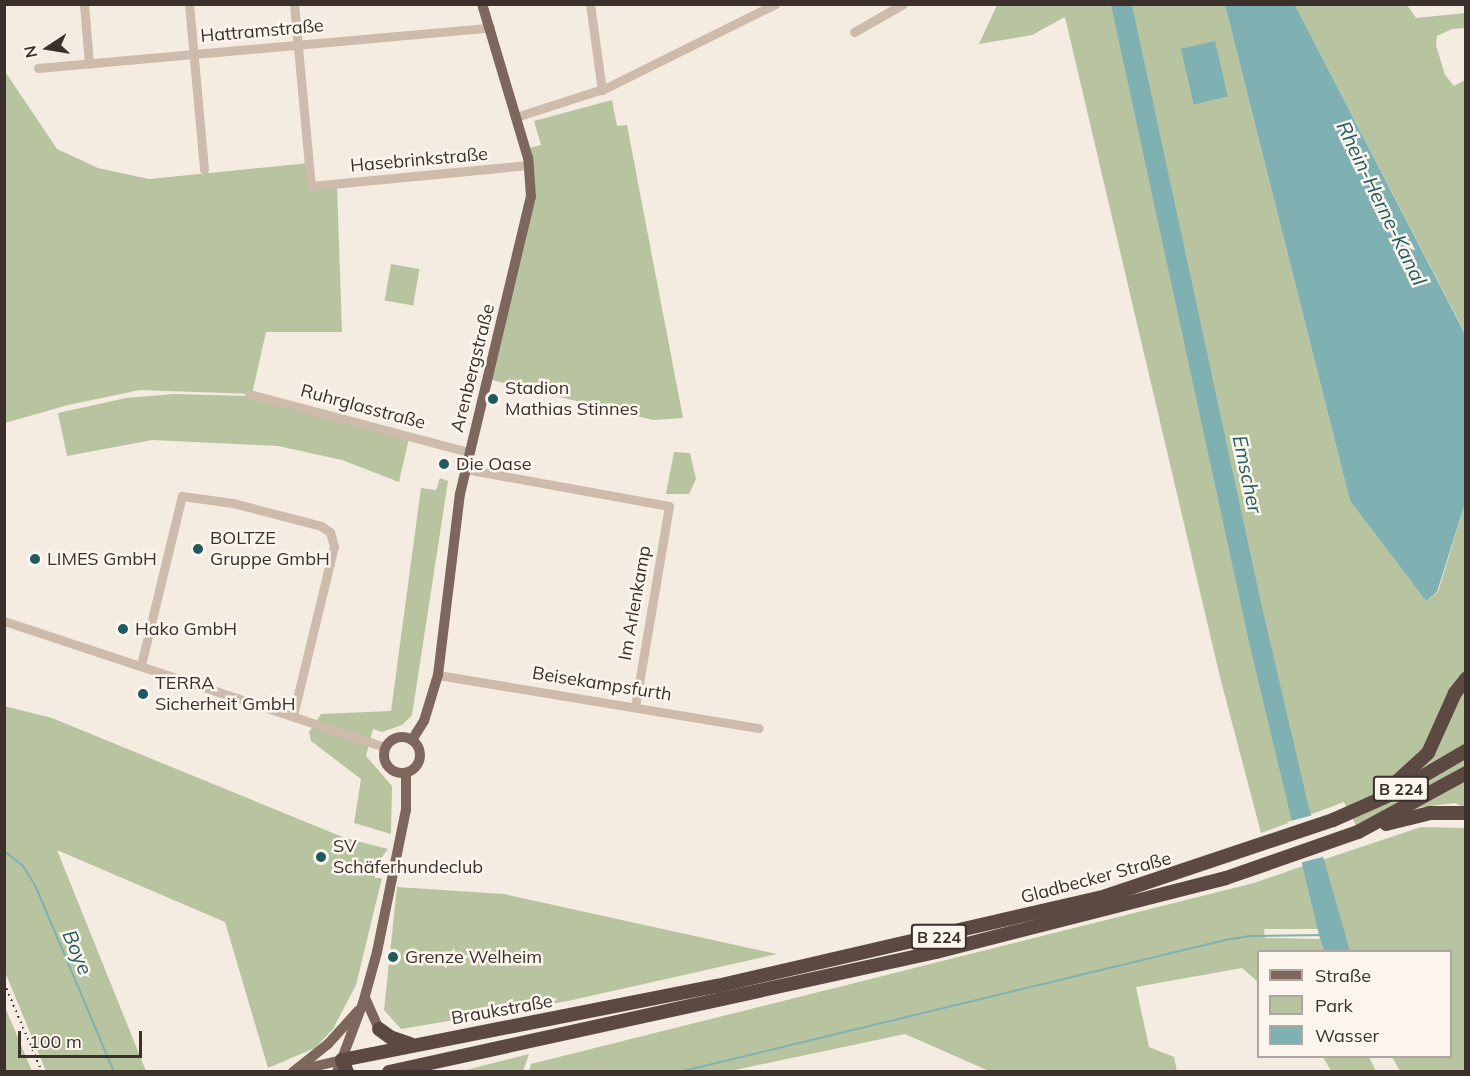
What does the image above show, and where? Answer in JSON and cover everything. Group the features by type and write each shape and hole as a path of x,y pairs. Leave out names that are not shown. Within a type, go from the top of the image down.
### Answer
{"highway":[{"path":"1330,821 1387,789 1419,765 1436,740 1455,693 1466,679"},
{"name":"Gladbecker Straße","path":"717,986 1106,896 1271,843 1330,821 1394,793 1466,751"},
{"name":"Gladbecker Straße","path":"725,999 1050,925 1277,862 1358,832 1466,773"},
{"path":"1358,832 1430,813 1466,813"},
{"name":"Braukstraße","path":"342,1068 416,1044 717,986"},
{"name":"Braukstraße","path":"389,1071 725,999"},
{"path":"379,1029 402,1043 416,1044"}],"main road":[{"name":"Arenbergstraße","path":"412,740 424,721 438,675 465,469 530,208 529,165 482,4"},
{"path":"397,737 412,740 420,758 415,767 406,773 387,766 385,747 397,737"},
{"path":"342,1068 364,1000 406,810 406,773"},
{"path":"364,1000 379,1029"},
{"path":"293,1071 328,1044 364,1000"},
{"name":"Braukstraße","path":"293,1071 342,1068"}],"street":[{"path":"84,4 89,64"},
{"path":"189,4 204,169"},
{"path":"294,4 298,44"},
{"path":"590,4 602,90"},
{"path":"854,32 903,4"},
{"path":"516,117 602,90 771,5"},
{"name":"Hattramstraße","path":"38,68 490,28"},
{"name":"Hasebrinkstraße","path":"298,44 311,186 529,165"},
{"name":"Ruhrglasstraße","path":"249,394 470,452"},
{"name":"Im Arlenkamp","path":"465,469 669,506 635,706"},
{"path":"141,665 182,496 233,504 321,526 330,532 334,546 293,716"},
{"path":"4,621 385,747"},
{"name":"Beisekampsfurth","path":"438,675 759,728"}],"green space":[{"path":"997,5 1225,5 1350,501 1426,601 1438,592 1465,503 1465,808 1455,803 1422,807 1358,829 1344,802 1261,833 1220,677 1065,17 1032,35 979,44"},
{"path":"1295,5 1407,5 1416,18 1465,13 1465,28 1452,29 1437,36 1436,45 1445,75 1454,86 1465,80 1465,333"},
{"path":"4,70 57,149 98,168 149,179 309,163 310,187 337,185 342,332 266,332 252,394 140,390 68,405 5,423"},
{"path":"612,100 617,126 627,125 683,418 653,420 488,379 530,208 525,149 541,145 534,121"},
{"path":"391,264 420,269 413,305 385,300"},
{"path":"174,394 249,396 409,438 399,482 342,460 278,446 152,440 67,456 58,413 126,398"},
{"path":"674,452 690,453 696,479 689,494 666,494"},
{"path":"440,478 448,481 412,715 402,725 382,732 373,729 366,756 392,786 391,834 354,823 361,779 311,741 309,732 321,714 391,711 421,488 436,490"},
{"path":"4,706 52,718 345,838 388,849 376,865 375,878 382,878 356,985 333,1029 315,1048 268,1068 225,922 57,850 146,1071 46,1071 5,972"},
{"path":"1421,827 1465,828 1465,1071 1400,1071 1393,1058 1452,1058 1452,950 1350,950 1322,860"},
{"path":"1303,866 1320,929 1264,929 1265,938 1320,939 1324,950 1257,950 1257,981 1242,968 1136,987 1149,1047 1174,1057 1177,1071 989,1071 905,1034 730,1071 529,1072 531,1064 1254,883"},
{"path":"397,887 504,894 777,954 568,1001 401,1029 384,1010"},
{"path":"5,1007 32,1071 5,1071"},
{"path":"529,1054 523,1071 462,1071"},
{"path":"1324,1058 1370,1058 1376,1071 1331,1071"}],"water":[{"path":"1111,5 1132,5 1261,603 1308,804 1350,950 1324,950 1320,939 1249,642"},
{"name":"Rhein-Herne-Kanal","path":"1225,5 1295,5 1465,334 1465,503 1437,592 1426,601 1350,501"},
{"path":"1215,41 1228,97 1194,104 1181,49"}],"pier":[{"path":"1313,815 1324,857 1299,863 1288,822"}],"waterway":[{"name":"Boye","path":"4,851 23,866 35,885 114,1072"},
{"path":"679,1072 1225,940 1249,936 1323,935"}],"railway":[{"path":"4,983 42,1072"}],"place":[{"name":"Stadion Mathias Stinnes","path":"493,399"},
{"name":"Die Oase","path":"444,464"},
{"name":"BOLTZE Gruppe GmbH","path":"198,549"},
{"name":"LIMES GmbH","path":"35,559"},
{"name":"Hako GmbH","path":"123,629"},
{"name":"TERRA Sicherheit GmbH","path":"143,694"},
{"name":"SV Schäferhundeclub","path":"321,857"},
{"name":"Grenze Welheim","path":"393,957"}],"water label":[{"name":"Emscher","path":"1248,474"}]}
